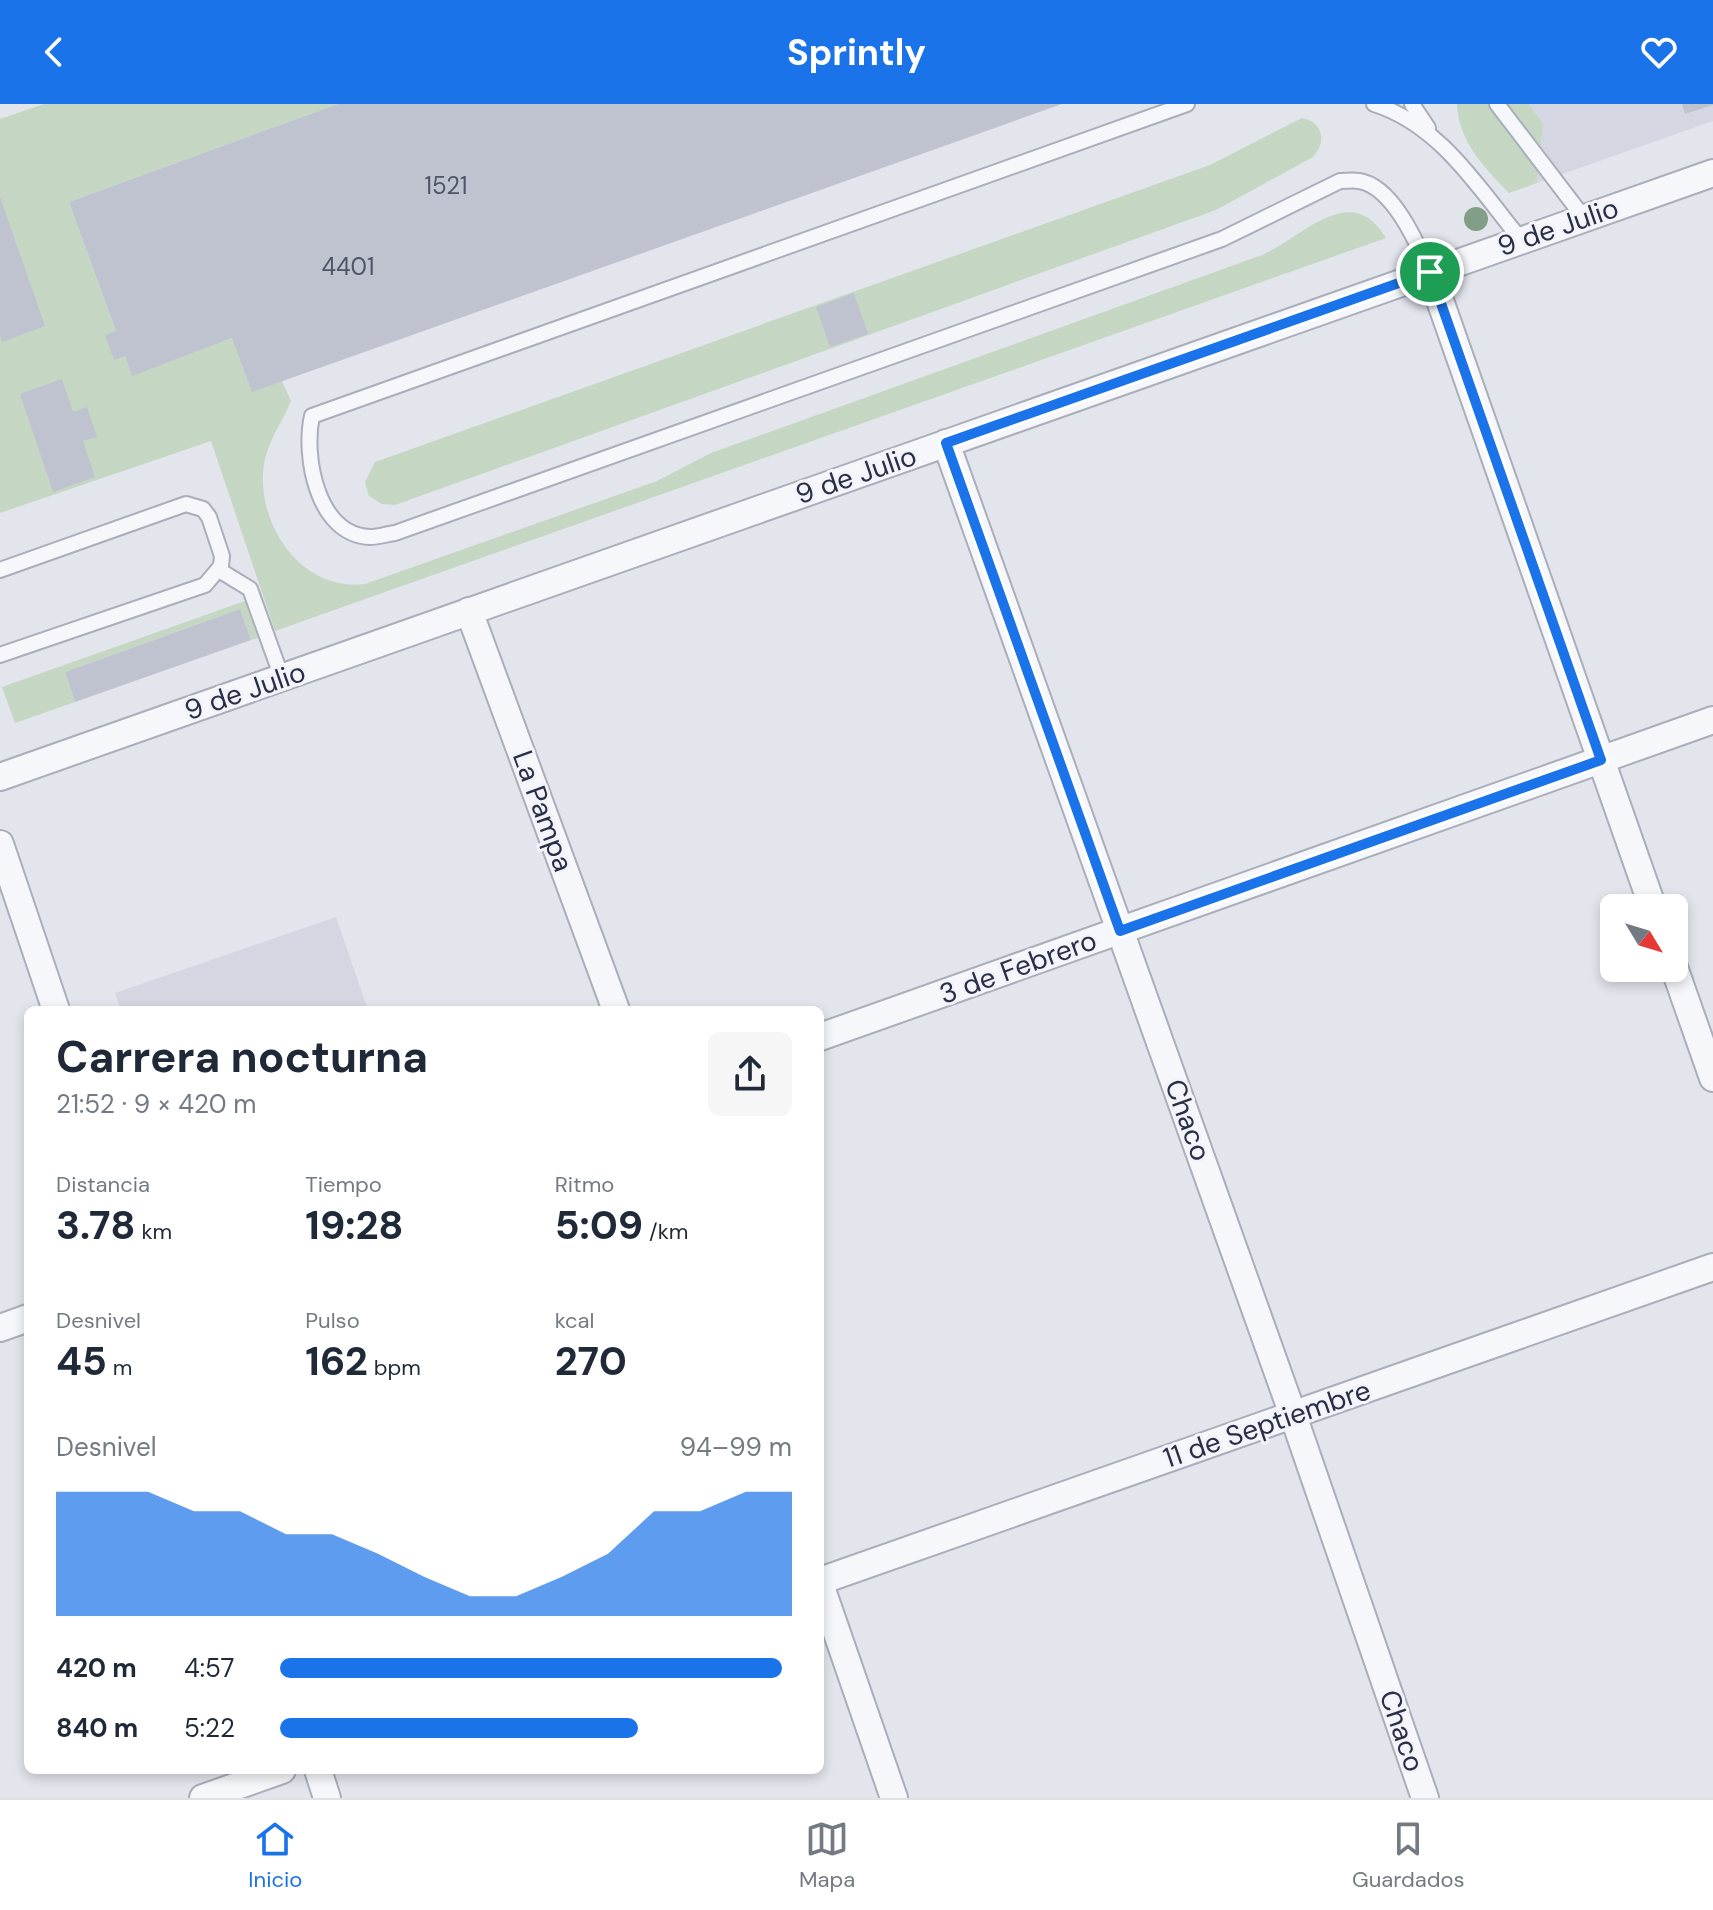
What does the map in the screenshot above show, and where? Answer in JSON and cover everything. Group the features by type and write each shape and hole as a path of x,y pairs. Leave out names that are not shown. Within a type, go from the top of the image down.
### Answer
{"street":[{"name":"9 de Julio","path":"0,777 1713,173"},
{"path":"1430,272 1648,894"},
{"name":"Chaco","path":"946,443 1293,1415 1425,1798"},
{"name":"La Pampa","path":"469,611 615,1006"},
{"name":"3 de Febrero","path":"824,1036 1713,720"},
{"path":"0,844 55,1006"},
{"path":"1679,982 1713,1078"},
{"name":"11 de Septiembre","path":"824,1582 1713,1267"},
{"path":"0,1328 24,1319"},
{"path":"824,1595 894,1798"},
{"path":"203,1798 271,1774"},
{"path":"319,1774 327,1798"}],"lane":[{"path":"1187,104 312,416 307,439 309,464 320,497 331,515 348,531 369,537 395,533 1222,239 1340,181 1361,181 1393,204 1414,235 1430,272"},
{"path":"1374,104 1404,116 1435,138"},
{"path":"1412,104 1435,138 1522,241"},
{"path":"1497,104 1584,218"},
{"path":"0,570 186,504 203,509 209,517 222,556 219,570 205,585 0,655"},
{"path":"219,570 250,589 282,678"}],"shaded area":[{"path":"1529,104 1713,104 1713,121 1537,183 1543,124"},
{"path":"336,917 367,1006 120,1006 115,993"}],"green space":[{"path":"44,104 338,104 69,202 132,375 232,338 282,381 291,401 266,455 263,486 267,508 275,530 302,565 321,577 342,584 365,584 657,481 711,453 1262,255 1326,218 1342,213 1358,213 1372,221 1386,238 275,631 211,441 0,513 0,119"},
{"path":"1457,104 1529,104 1543,124 1537,183 1509,193 1474,153 1462,130"},
{"path":"1302,118 1315,124 1321,133 1320,145 1313,157 1216,210 395,505 382,504 369,496 365,482 375,462 1210,165"},
{"path":"245,601 258,638 251,640 240,609 65,672 75,702 15,723 2,687"}],"building":[{"path":"338,104 1062,104 252,392 232,338 132,376 125,356 114,360 105,335 116,331 69,202"},
{"path":"1682,104 1713,104 1713,105 1685,114"},
{"path":"0,197 45,326 2,342 0,335"},
{"path":"854,293 868,334 830,347 816,307"},
{"path":"62,379 73,412 87,407 97,437 83,441 95,477 53,492 20,394"},
{"path":"240,609 251,640 75,702 65,672"}],"route":[{"path":"1430,272 1601,760 1120,931 946,443 1430,272"}]}
